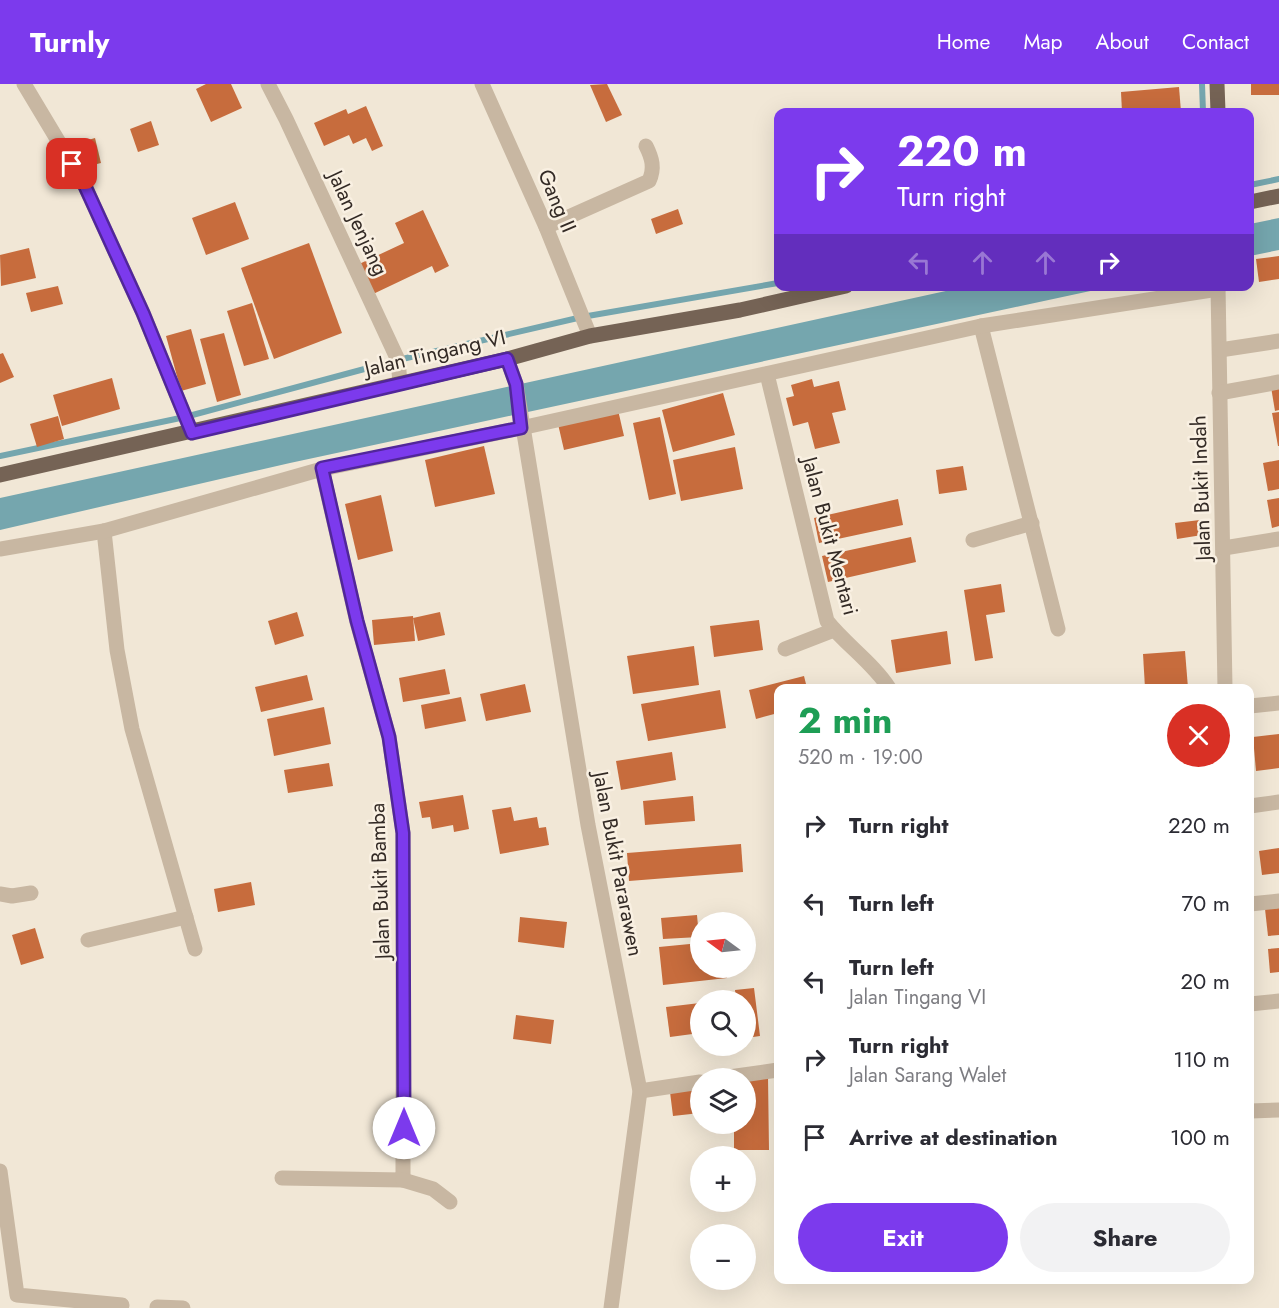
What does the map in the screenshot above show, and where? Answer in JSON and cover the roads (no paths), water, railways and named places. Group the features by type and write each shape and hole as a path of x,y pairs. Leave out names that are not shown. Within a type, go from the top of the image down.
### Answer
{"main road":[{"path":"1217,84 1218,108"},
{"path":"1254,201 1279,195"},
{"name":"Jalan Tingang VI","path":"0,474 192,433 507,359 590,336 740,310 824,291"}],"street":[{"path":"24,84 84,184 143,313 192,433"},
{"name":"Jalan Jenjang","path":"268,84 398,360 400,383"},
{"name":"Gang II","path":"483,84 546,227 590,336"},
{"path":"546,227 649,181 653,172 652,159 646,146"},
{"path":"0,549 104,531 322,468 520,421 767,374 981,326 1199,291"},
{"name":"Jalan Bukit Indah","path":"1218,291 1221,350 1219,393 1224,548 1225,684"},
{"path":"981,326 1058,629"},
{"path":"1221,350 1279,341"},
{"name":"Jalan Bukit Pararawen","path":"507,359 516,384 520,421 588,825 640,1091 611,1308"},
{"name":"Jalan Bukit Mentari","path":"767,374 827,621 886,684"},
{"path":"1219,393 1279,382"},
{"name":"Jalan Bukit Bamba","path":"322,468 357,621 389,737 403,833 403,1180"},
{"path":"973,540 1032,523"},
{"path":"104,531 117,650 132,729 195,949"},
{"path":"1224,548 1279,539"},
{"path":"785,649 834,630"},
{"path":"1254,706 1279,703"},
{"path":"1254,805 1279,802"},
{"path":"0,894 12,896 31,893"},
{"path":"1254,904 1279,901"},
{"path":"88,940 186,917"},
{"path":"1254,1004 1279,1001"},
{"path":"756,1073 774,1071"},
{"path":"640,1091 690,1084"},
{"path":"1254,1111 1279,1110"},
{"path":"0,1171 18,1302 122,1305"},
{"path":"282,1178 403,1180 433,1189 450,1202"},
{"path":"157,1307 183,1308"}],"water":[{"path":"1279,218 1279,250 1254,255 1254,223"},
{"path":"946,291 1090,291 290,463 0,530 0,498"}],"waterway":[{"path":"1202,84 1203,108"},
{"path":"1254,184 1279,179"},
{"path":"0,456 185,417 398,360 582,317 774,284"}]}
